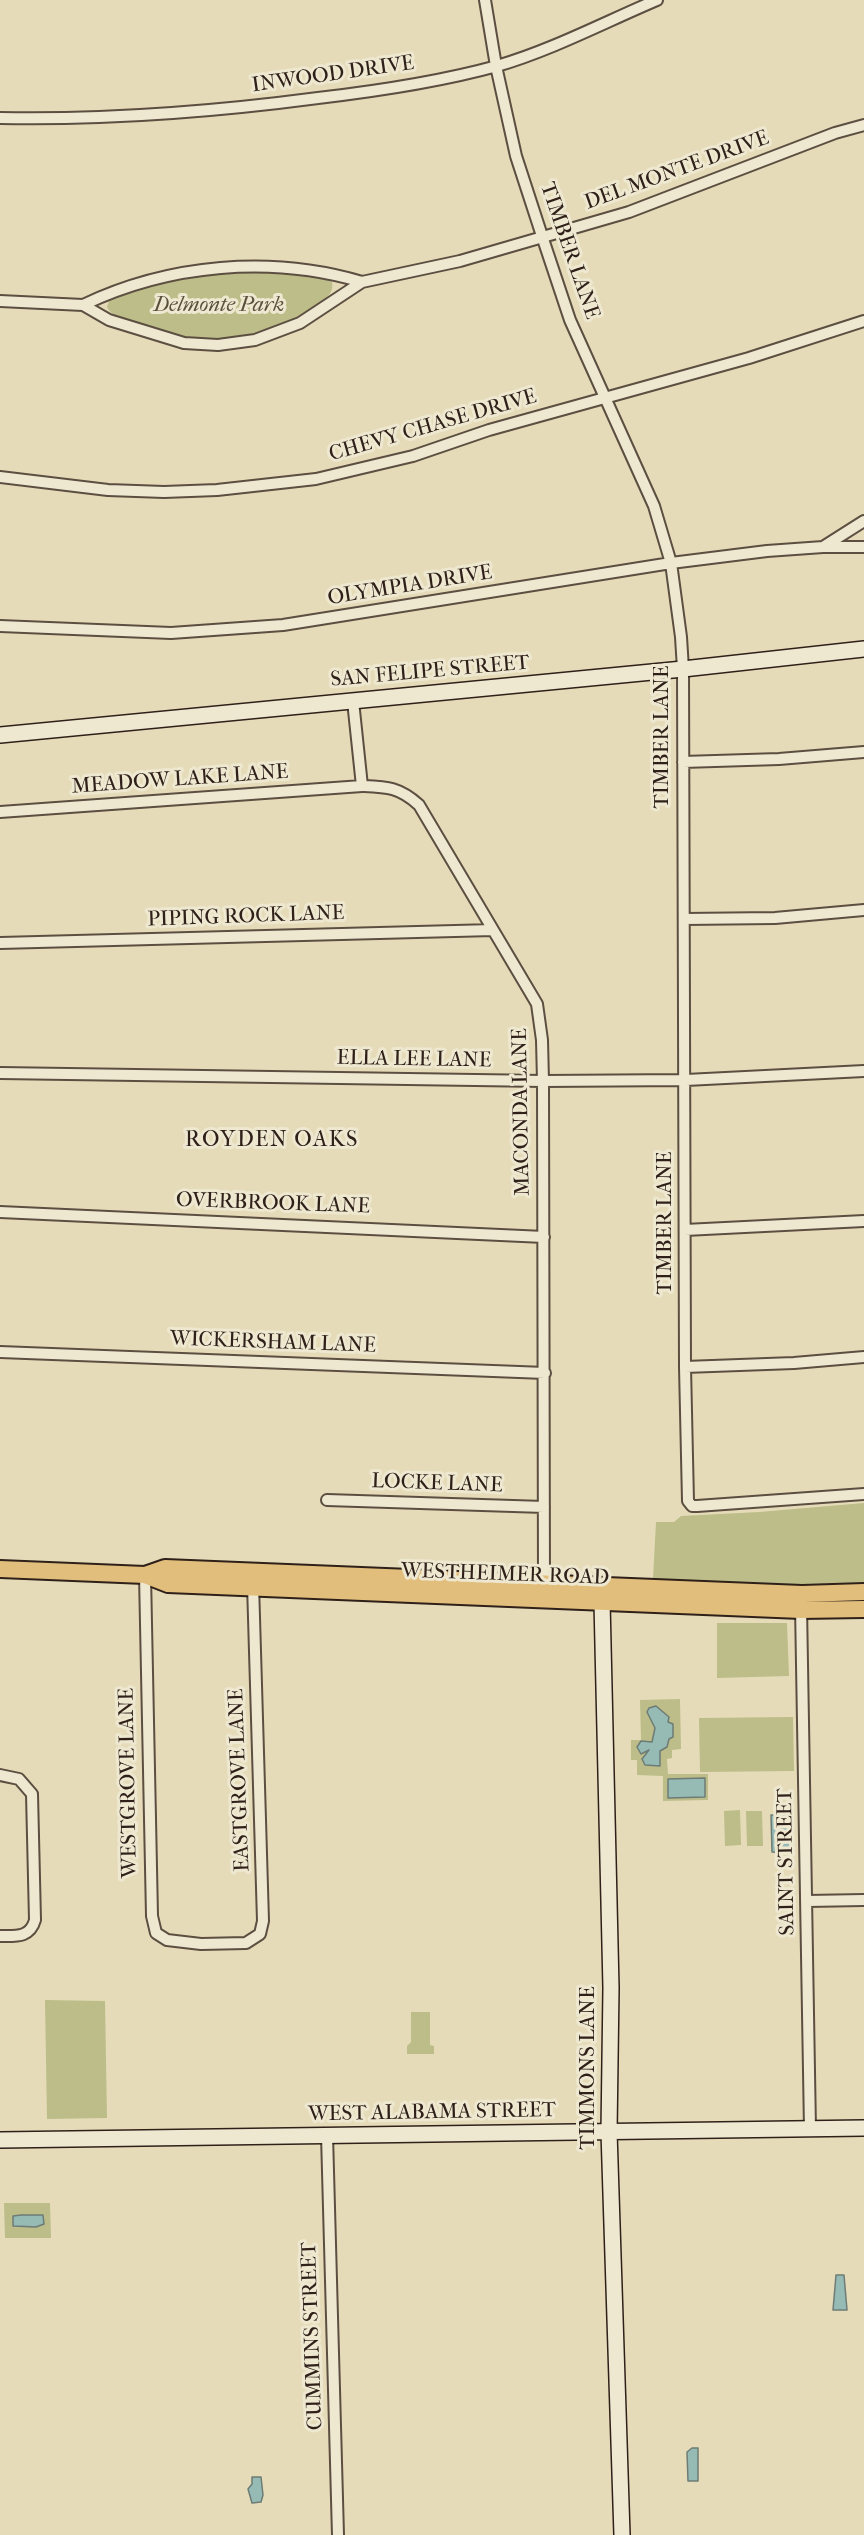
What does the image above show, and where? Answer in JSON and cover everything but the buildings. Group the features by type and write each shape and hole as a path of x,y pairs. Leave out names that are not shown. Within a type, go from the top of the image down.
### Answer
{"main road":[{"name":"WESTHEIMER ROAD","path":"0,1569 145,1575 165,1568 253,1580 544,1591 633,1587 698,1598"},
{"path":"602,1602 613,1594 633,1587"},
{"name":"WESTHEIMER ROAD","path":"544,1591 602,1602 698,1598 802,1602 864,1609"},
{"name":"WESTHEIMER ROAD","path":"802,1602 864,1592"}],"street":[{"name":"TIMBER LANE","path":"485,0 496,66 516,156 570,320 654,506 671,562 680,626 683,669 687,1495 692,1506 798,1501 864,1494"},
{"name":"INWOOD DRIVE","path":"0,118 125,117 250,107 381,90 496,66 528,56 657,0"},
{"name":"DEL MONTE DRIVE","path":"0,301 83,305 109,320 184,343 218,345 255,340 300,323 362,282 460,261 543,239 629,212 835,133 864,125"},
{"name":"DEL MONTE DRIVE","path":"83,305 112,291 152,279 215,268 293,268 328,272 362,282"},
{"name":"CHEVY CHASE DRIVE","path":"0,477 108,490 142,491 217,490 326,477 403,459 489,430 749,358 864,321"},
{"name":"OLYMPIA DRIVE","path":"823,547 864,521"},
{"name":"OLYMPIA DRIVE","path":"0,626 171,633 283,625 671,562 767,551 864,547"},
{"name":"SAN FELIPE STREET","path":"0,735 683,669 864,649"},
{"path":"353,700 362,786"},
{"path":"683,762 779,759 864,752"},
{"name":"MEADOW LAKE LANE","path":"0,812 362,786"},
{"name":"MACONDA LANE","path":"362,786 387,787 405,792 419,805 537,1004 542,1040 543,1081 544,1591"},
{"path":"684,919 775,918 864,910"},
{"name":"PIPING ROCK LANE","path":"0,944 493,930"},
{"name":"ELLA LEE LANE","path":"0,1073 543,1081 686,1080 864,1071"},
{"name":"OVERBROOK LANE","path":"0,1212 544,1237"},
{"path":"685,1230 864,1221"},
{"name":"WICKERSHAM LANE","path":"0,1352 545,1373"},
{"path":"685,1367 794,1363 864,1357"},
{"name":"LOCKE LANE","path":"327,1500 544,1507"},
{"name":"WESTGROVE LANE","path":"145,1575 152,1916 156,1933 167,1941 210,1944"},
{"name":"EASTGROVE LANE","path":"210,1944 246,1943 260,1934 263,1921 253,1580"},
{"name":"TIMMONS LANE","path":"602,1602 611,1988 609,2132 622,2535"},
{"name":"SAINT STREET","path":"802,1602 810,2129"},
{"path":"0,1775 19,1779 32,1794 35,1920 32,1928 23,1935 0,1936"},
{"path":"807,1901 864,1900"},
{"name":"WEST ALABAMA STREET","path":"0,2140 864,2128"},
{"name":"CUMMINS STREET","path":"327,2135 338,2535"}],"green space":[{"name":"Delmonte Park","path":"239,272 286,272 310,275 332,282 332,290 323,301 284,323 264,331 222,339 195,340 176,337 122,320 107,307 109,301 156,284"},
{"path":"864,1503 864,1582 785,1584 653,1579 656,1522 674,1522 681,1516"},
{"path":"717,1623 787,1623 789,1676 717,1678"},
{"path":"680,1699 681,1749 672,1750 672,1758 667,1759 668,1774 708,1774 708,1800 663,1801 663,1776 637,1775 637,1760 631,1760 631,1740 641,1740 640,1700"},
{"path":"793,1717 794,1771 700,1772 699,1718"},
{"path":"740,1810 741,1845 725,1846 724,1811"},
{"path":"746,1811 762,1811 763,1846 747,1846"},
{"path":"45,2000 105,2001 107,2118 47,2119"},
{"path":"411,2012 430,2012 430,2045 434,2046 434,2054 407,2054 407,2046 411,2042"},
{"path":"4,2203 50,2203 51,2238 5,2238"}],"water":[{"path":"656,1706 669,1717 668,1722 673,1724 673,1737 669,1739 667,1747 660,1751 660,1766 645,1765 642,1759 649,1750 641,1754 637,1747 641,1741 652,1742 655,1728 647,1712 649,1708"},
{"path":"705,1778 705,1797 668,1798 668,1779"},
{"path":"771,1815 790,1815 790,1853 772,1852"},
{"path":"43,2215 44,2224 36,2227 13,2226 13,2216"},
{"path":"836,2275 844,2275 847,2310 833,2310"},
{"path":"692,2448 698,2448 698,2481 688,2481 687,2452"},
{"path":"252,2477 261,2477 263,2495 261,2502 252,2503 248,2489 252,2484"}],"district":[{"name":"ROYDEN OAKS","path":"272,1141"}]}
